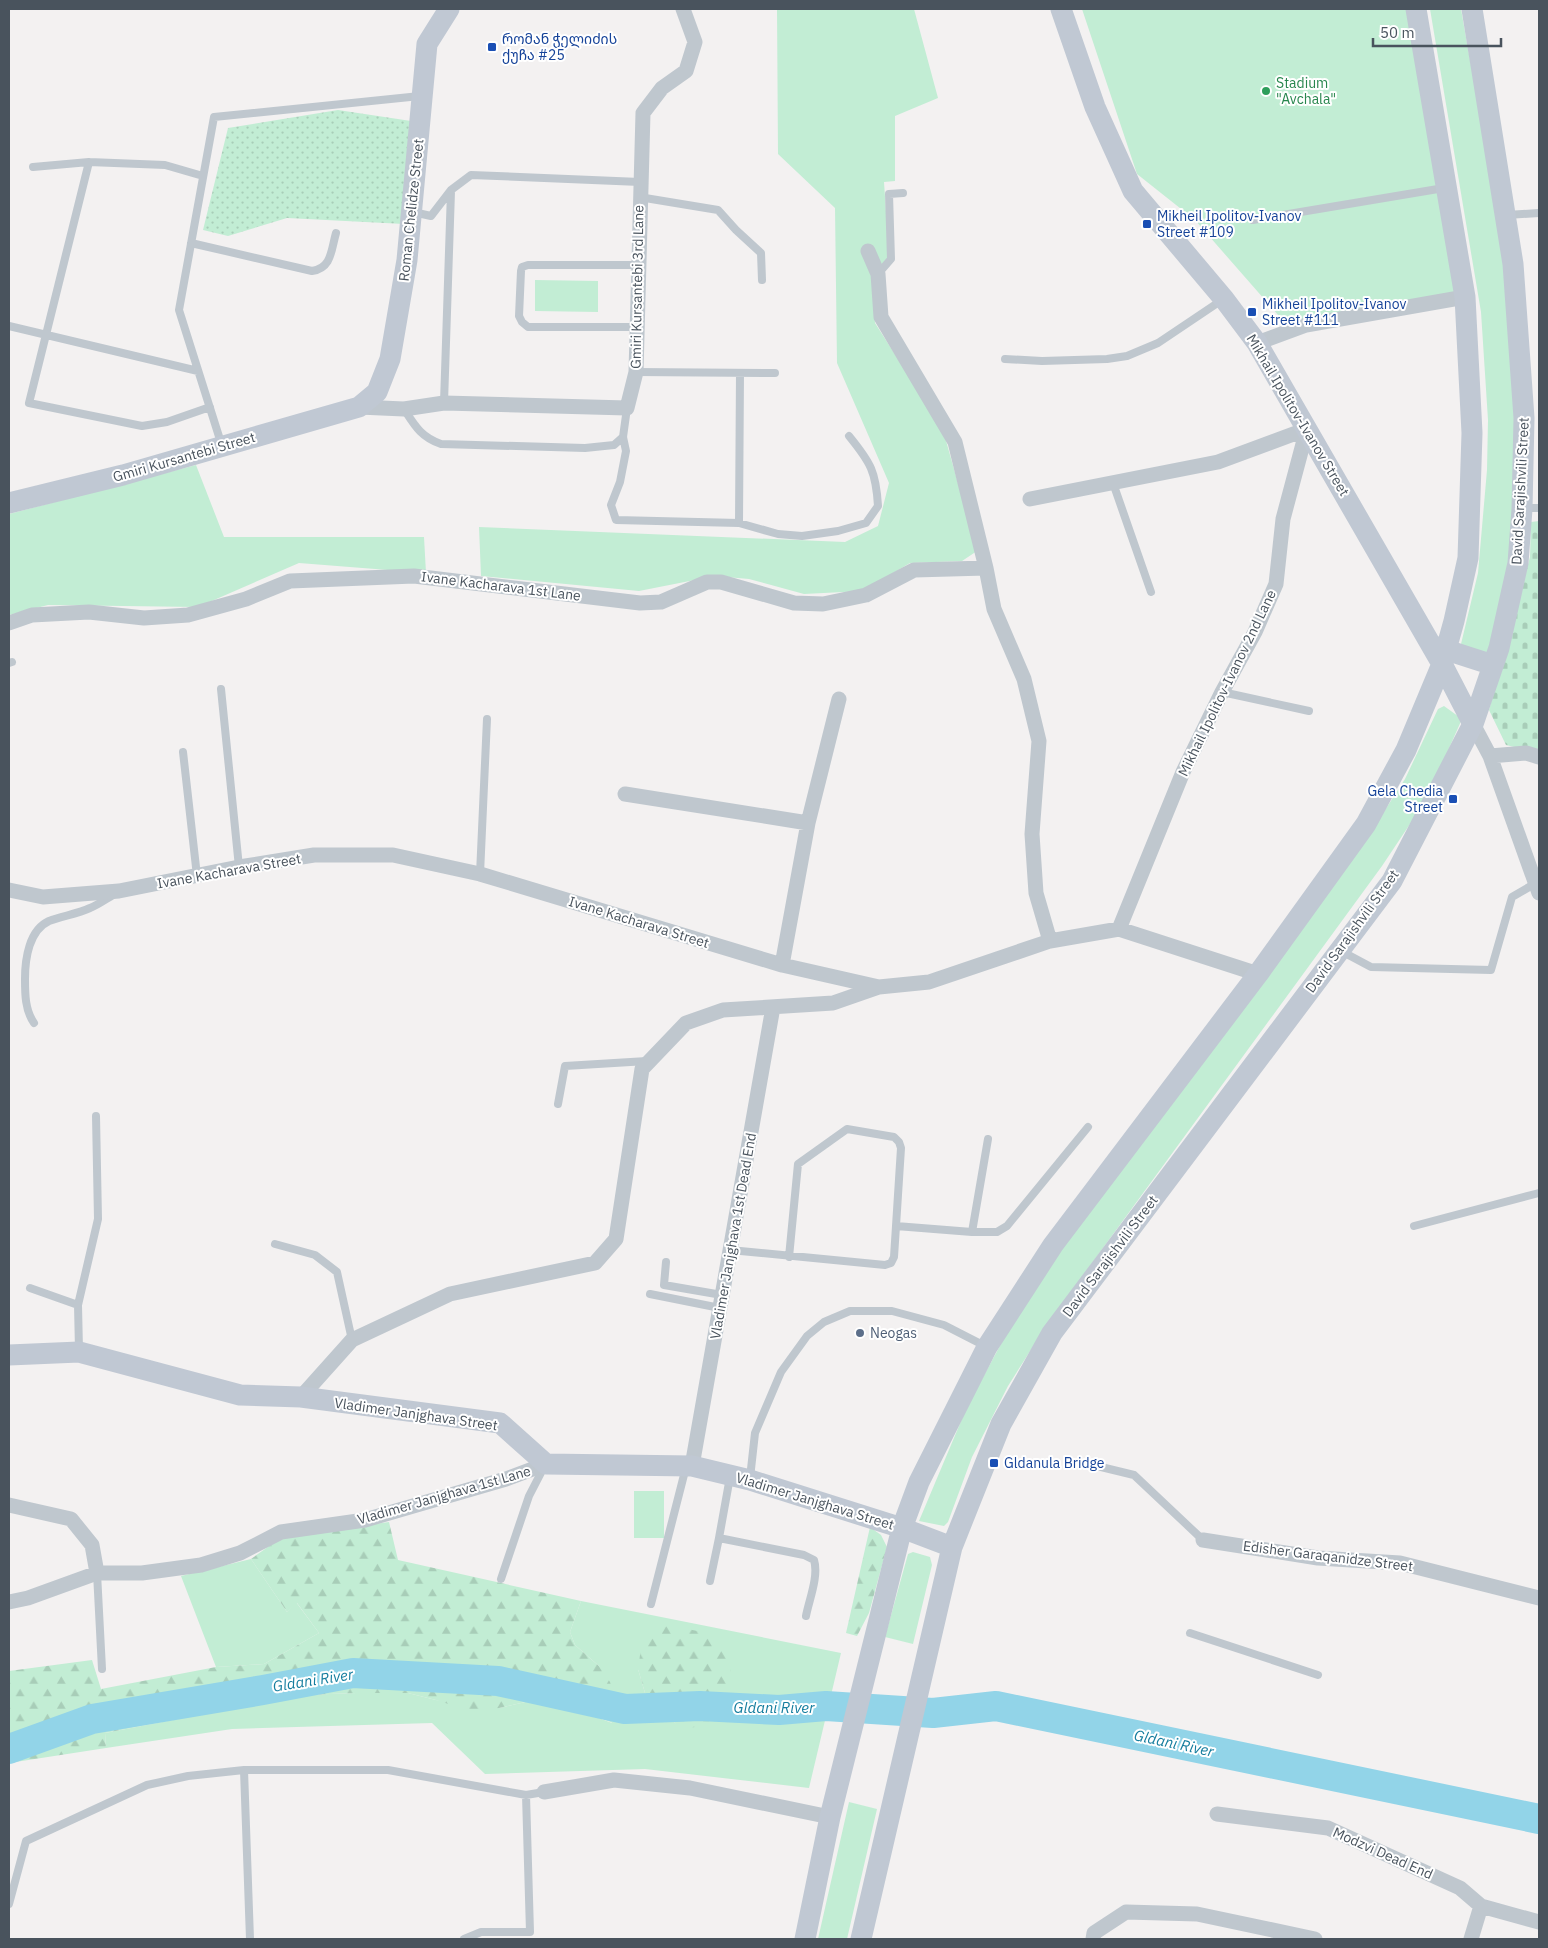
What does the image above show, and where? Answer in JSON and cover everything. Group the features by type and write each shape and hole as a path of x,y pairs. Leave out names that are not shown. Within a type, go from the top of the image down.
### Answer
{"main road":[{"name":"Roman Chelidze Street","path":"358,407 377,392 390,359 413,212 427,44 449,9"},
{"name":"Mikhail Ipolitov-Ivanov Street","path":"1061,9 1096,107 1133,191 1224,299 1258,343 1440,653 1473,724"},
{"path":"805,1939 830,1817 874,1640 902,1528 919,1482 987,1347 1053,1244 1258,974 1366,824 1406,750 1440,653 1454,621 1468,558 1472,433 1465,297 1416,9"},
{"name":"David Sarajishvili Street","path":"861,1939 890,1807 929,1653 952,1547 1001,1424 1052,1333 1392,881 1473,724 1499,648 1531,508 1528,418 1513,264 1472,9"},
{"name":"Gmiri Kursantebi Street","path":"9,503 123,475 358,407"},
{"path":"1440,653 1493,665"},
{"name":"Vladimer Janjghava Street","path":"9,1355 79,1352 240,1396 301,1397 500,1423 546,1464 689,1465 740,1478 902,1528 952,1547"}],"street":[{"name":"Gmiri Kursantebi 3rd Lane","path":"627,408 636,372 643,113 662,88 686,71 695,42 683,9"},
{"path":"868,251 878,274 881,317 955,442 986,568 994,609 1024,679 1039,741 1032,834 1036,893 1050,941"},
{"path":"1258,343 1306,325 1465,297"},
{"path":"358,407 404,409 444,403 627,408"},
{"path":"1030,499 1218,462 1307,429"},
{"name":"Mikhail Ipolitov-Ivanov 2nd Lane","path":"1119,929 1183,772 1222,692 1255,632 1276,584 1282,519 1307,429"},
{"name":"Ivane Kacharava 1st Lane","path":"9,622 32,615 89,612 144,618 188,615 246,599 290,582 414,576 640,603 661,602 707,582 721,582 794,603 823,604 866,595 914,570 986,568"},
{"path":"782,965 808,823 839,699"},
{"path":"1473,724 1490,756 1538,888"},
{"path":"1490,756 1526,753 1539,757"},
{"path":"624,794 808,823"},
{"name":"Ivane Kacharava Street","path":"9,890 42,897 119,891 239,867 314,855 393,855 480,874 782,965 878,987 929,982 1050,941 1119,929 1258,974"},
{"path":"301,1397 352,1340 450,1294 596,1263 616,1238 642,1069 686,1023 723,1010 833,1003 878,987"},
{"name":"Vladimer Janjghava 1st Dead End","path":"689,1465 721,1301 773,1007"},
{"name":"Vladimer Janjghava 1st Lane","path":"97,1573 142,1573 201,1565 240,1553 282,1532 364,1520 506,1479 546,1464"},
{"path":"9,1505 71,1519 92,1545 97,1573 28,1598 9,1602"},
{"name":"Edisher Garaqanidze Street","path":"1203,1540 1318,1558 1400,1563 1539,1598"},
{"path":"544,1792 614,1780 690,1788 830,1817"},
{"name":"Modzvi Dead End","path":"1217,1814 1328,1828 1460,1888 1481,1906"},
{"path":"1471,1939 1481,1906 1539,1922"},
{"path":"1092,1939 1094,1933 1126,1912 1196,1914 1315,1939"}],"lane":[{"path":"222,447 179,310 214,117 422,96"},
{"path":"33,167 89,162 165,165 203,176"},
{"path":"89,162 30,403 142,426 167,422 210,407"},
{"path":"413,212 431,216 451,190 471,175 640,182"},
{"path":"1253,220 1446,187"},
{"path":"444,403 451,190"},
{"path":"878,274 891,259 889,194 903,193"},
{"path":"640,198 718,210 761,253 762,280"},
{"path":"1505,215 1539,213"},
{"path":"191,243 312,270 321,269 327,264 336,233"},
{"path":"637,327 528,327 519,316 520,272 522,267 528,265 638,265"},
{"path":"1005,359 1107,360 1127,356 1158,343 1224,299"},
{"path":"9,326 198,371"},
{"path":"636,372 775,373"},
{"path":"738,523 740,373"},
{"path":"627,408 623,437 626,451 620,482 611,505 616,520 738,523 778,534 802,536 838,531 866,523 878,506 876,483 867,457 849,436"},
{"path":"404,409 417,429 429,439 441,444 585,448 614,445 623,437"},
{"path":"1113,483 1151,592"},
{"path":"221,689 239,867"},
{"path":"1222,692 1309,711"},
{"path":"480,874 487,719"},
{"path":"182,752 197,876"},
{"path":"1339,950 1371,967 1491,970 1512,897 1538,888"},
{"path":"34,1023 29,1016 25,997 25,968 29,948 36,933 47,922 90,908 119,891"},
{"path":"558,1104 565,1066 649,1061"},
{"path":"79,1352 78,1305 98,1219 96,1116"},
{"path":"896,1226 997,1232 1008,1226 1088,1127"},
{"path":"730,1250 789,1257 885,1265 891,1263 894,1257 901,1148 899,1142 894,1137 847,1129 798,1164 789,1257"},
{"path":"972,1232 988,1139"},
{"path":"1414,1226 1539,1193"},
{"path":"275,1244 315,1255 337,1272 352,1340"},
{"path":"666,1262 664,1285 721,1301"},
{"path":"30,1288 78,1305"},
{"path":"650,1294 721,1301"},
{"path":"710,1581 719,1538 755,1433 781,1372 806,1336 824,1322 850,1311 892,1311 944,1325 987,1347"},
{"path":"501,1579 529,1496 546,1464"},
{"path":"651,1604 689,1465"},
{"path":"1101,1466 1134,1475 1203,1540"},
{"path":"719,1538 804,1555 814,1560 814,1578 806,1616"},
{"path":"97,1573 102,1669"},
{"path":"1190,1633 1318,1674"},
{"path":"244,1770 250,1939"},
{"path":"9,1904 26,1841 147,1785 188,1776 244,1770 388,1770 526,1795 544,1792"},
{"path":"464,1939 481,1932 530,1932 526,1795"}],"green space":[{"path":"777,9 914,9 938,98 895,116 895,181 884,182 889,256 873,275 875,323 943,430 977,551 962,561 910,563 863,591 804,594 749,579 715,576 639,591 481,576 479,527 845,542 878,526 889,483 837,363 835,208 778,154"},
{"name":"Stadium \"Avchala\"","path":"1082,9 1407,9 1456,292 1285,323 1195,220 1137,174"},
{"path":"1430,9 1461,9 1498,223 1514,368 1516,440 1514,513 1505,593 1490,651 1485,657 1461,644 1478,573 1487,470 1488,420 1481,312"},
{"path":"338,110 411,121 404,224 287,218 228,236 203,230 228,128"},
{"path":"535,280 598,281 598,312 535,311"},
{"path":"196,465 224,537 424,537 426,573 299,563 198,607 48,605 9,615 9,514"},
{"path":"1539,521 1539,753 1506,745 1489,710 1530,557 1531,522"},
{"path":"1444,706 1462,719 1426,800 1382,866 1046,1326 1008,1386 972,1457 948,1522 944,1526 919,1521 967,1407 1016,1316 1057,1255 1376,824 1405,779 1438,709"},
{"path":"634,1491 664,1491 664,1538 634,1538"},
{"path":"389,1522 398,1560 581,1601 570,1632 575,1645 599,1666 610,1682 615,1697 613,1723 570,1707 534,1700 499,1708 467,1710 408,1693 303,1695 105,1733 106,1748 9,1763 9,1671 92,1660 101,1689 216,1667 264,1664 319,1633 297,1603 287,1612 251,1559 282,1537"},
{"path":"870,1527 881,1535 887,1547 869,1613 857,1636 846,1633"},
{"path":"913,1552 930,1557 932,1565 913,1644 885,1637 908,1554"},
{"path":"251,1559 287,1612 296,1602 319,1633 264,1664 216,1667 181,1576"},
{"path":"581,1601 841,1653 809,1788 645,1769 485,1774 432,1723 232,1729 106,1748 105,1733 303,1695 408,1693 436,1700 499,1708 534,1700 570,1707 612,1723 599,1666 575,1645 570,1632","holes":["638,1669 676,1724 645,1693"]},
{"path":"657,1626 691,1630 724,1640 732,1661 728,1690 707,1725 689,1728 676,1724 645,1693 638,1669 641,1648 646,1633"},
{"path":"849,1802 877,1809 847,1939 818,1939"}],"waterway":[{"name":"Gldani River","path":"9,1749 92,1719 353,1673 498,1681 625,1709 700,1706 779,1710 826,1706 933,1713 996,1706 1539,1819"}],"place":[{"name":"რომან ჭელიძის ქუჩა #25","path":"492,47"},
{"name":"Stadium \"Avchala\"","path":"1266,91"},
{"name":"Mikheil Ipolitov-Ivanov Street #109","path":"1147,224"},
{"name":"Mikheil Ipolitov-Ivanov Street #111","path":"1252,312"},
{"name":"Gela Chedia Street","path":"1453,799"},
{"name":"Neogas","path":"860,1333"},
{"name":"Gldanula Bridge","path":"994,1463"}]}
